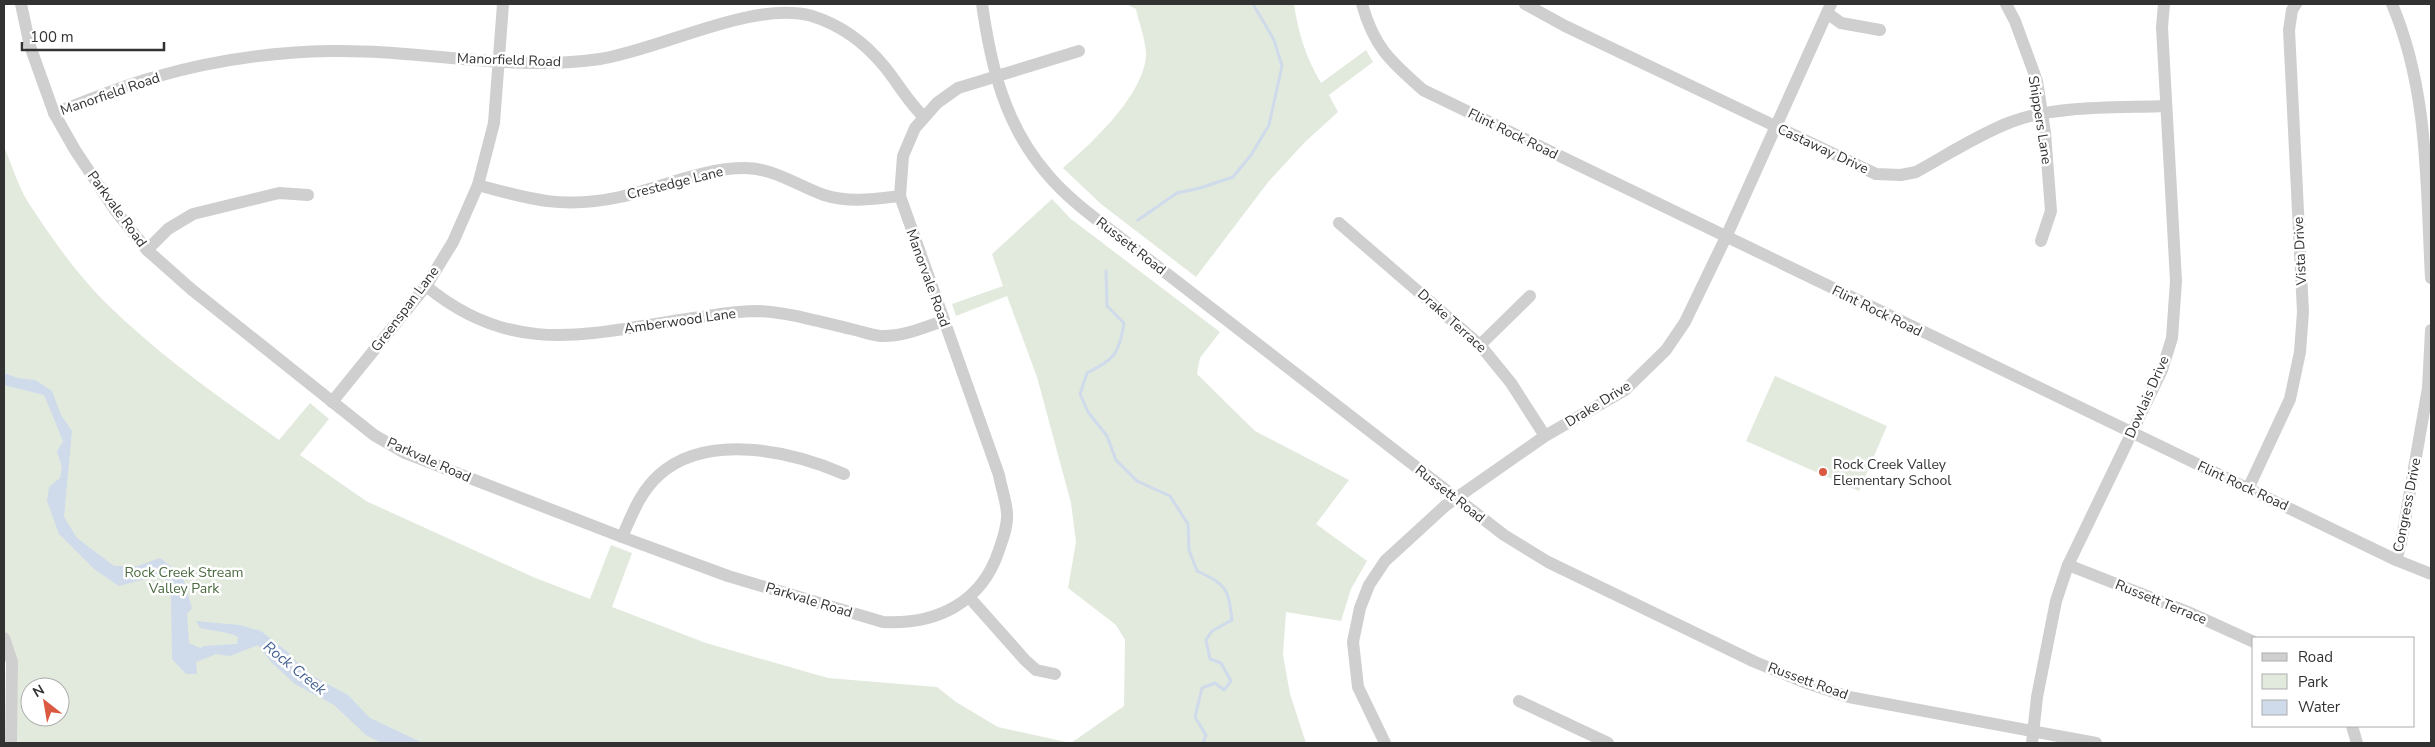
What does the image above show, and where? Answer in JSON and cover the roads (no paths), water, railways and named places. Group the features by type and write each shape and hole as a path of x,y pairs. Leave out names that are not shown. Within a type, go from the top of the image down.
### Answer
{"street":[{"name":"Parkvale Road","path":"21,4 30,46 54,113 75,150 110,203 147,250 190,289 374,435 405,453 728,576 883,622 903,623 926,620 945,612 969,597"},
{"name":"Greenspan Lane","path":"332,402 426,286 453,242 478,185 494,124 503,4"},
{"name":"Russett Road","path":"982,4 996,78 1007,111 1025,145 1048,175 1082,207 1504,535 1548,562 1755,662 1804,682 1849,697 2032,737 2096,743"},
{"name":"Flint Rock Road","path":"1362,4 1368,24 1390,62 1423,90 2248,489 2302,513 2396,560 2431,574"},
{"name":"Castaway Drive","path":"1525,4 1565,26 1876,174 1901,175 1916,172 2011,121 2042,114 2166,106"},
{"name":"Shippers Lane","path":"2006,4 2015,21 2037,81 2045,133 2051,211 2041,241"},
{"name":"Dowlais Drive","path":"2032,737 2056,601 2068,565 2162,370 2172,338 2176,281 2162,27 2164,4"},
{"name":"Vista Drive","path":"2248,489 2290,399 2300,352 2303,312 2289,30 2296,4"},
{"path":"2392,4 2410,54 2422,112 2431,278"},
{"name":"Drake Drive","path":"1385,743 1358,687 1353,642 1360,608 1369,585 1385,561 1456,498 1545,436 1625,390 1653,364 1685,322 1726,237 1829,9 1841,23 1880,30"},
{"name":"Manorfield Road","path":"54,113 154,77 202,65 256,57 330,51 547,64 600,59 637,51 755,14 788,12 812,16 846,31 861,42 884,66 915,109 924,117"},
{"name":"Manorvale Road","path":"969,597 986,578 995,561 1005,530 1007,513 998,475 900,196 903,156 915,128 937,103 958,88 996,78 1079,51"},
{"name":"Crestedge Lane","path":"478,185 530,200 550,203 582,203 620,197 715,171 747,168 775,174 825,195 841,199 868,200 900,196"},
{"path":"147,250 168,229 193,214 279,193 308,194"},
{"name":"Drake Terrace","path":"1339,223 1480,344 1511,382 1545,436"},
{"name":"Amberwood Lane","path":"426,286 446,302 480,321 509,331 540,336 580,334 758,311 797,316 880,336 909,332 943,321"},
{"path":"1480,344 1530,296"},
{"name":"Congress Drive","path":"2396,560 2401,544 2428,388 2431,330"},
{"path":"622,537 639,499 647,488 659,475 692,455 710,450 781,454 815,461 844,474"},
{"name":"Russett Terrace","path":"2068,565 2188,612 2252,641"},
{"path":"969,597 1036,670 1055,674"},
{"path":"4,638 12,662 11,743"},
{"path":"1519,700 1608,743"},
{"path":"2352,727 2357,743"}],"water":[{"name":"Rock Creek","path":"4,373 18,378 35,380 52,391 61,415 72,431 64,517 77,538 114,566 138,566 160,558 182,575 192,608 187,614 189,643 200,648 204,646 237,644 238,637 224,632 200,628 196,621 239,625 261,631 289,653 305,672 348,695 370,718 423,743 381,743 366,735 334,705 295,684 271,662 258,645 230,656 216,654 196,662 197,674 186,674 172,659 171,595 165,578 153,573 145,579 119,586 94,569 59,534 47,501 49,487 60,478 62,467 57,452 63,441 44,395 4,385"}],"waterway":[{"path":"1138,220 1177,193 1200,188 1233,177 1251,155 1269,125 1282,66 1274,40 1253,4"},
{"path":"1106,271 1107,306 1124,323 1122,334 1114,355 1087,373 1080,394 1088,412 1107,436 1116,460 1137,481 1170,496 1188,524 1189,550 1197,571 1220,584 1227,594 1229,601 1232,620 1212,631 1206,640 1210,659 1221,663 1231,681 1224,690 1215,683 1202,688 1195,717 1206,735 1203,743"}],"place":[{"name":"Rock Creek Valley Elementary School","path":"1823,472"}],"park label":[{"name":"Rock Creek Stream Valley Park","path":"184,580"}]}
